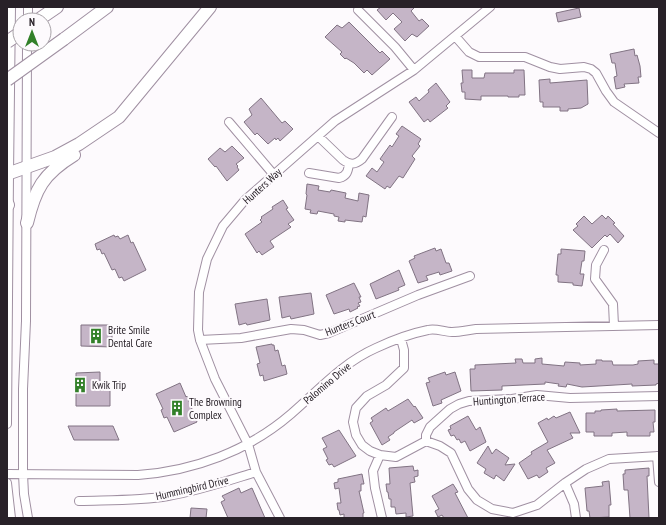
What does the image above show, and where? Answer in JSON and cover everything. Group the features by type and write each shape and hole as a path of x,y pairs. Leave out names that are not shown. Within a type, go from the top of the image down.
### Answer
{"highway":[{"path":"7,80 107,7"},
{"path":"8,174 55,157 79,144 119,117 210,7"},
{"path":"26,223 32,200 46,176 62,162 98,138 112,122"}],"street":[{"path":"7,424 8,174 11,7"},
{"name":"Hunters Way","path":"280,518 256,472 248,444 215,379 200,340 198,330 199,292 207,259 223,226 245,200 335,121 414,70 490,7"},
{"path":"358,10 395,47 414,70"},
{"path":"455,36 469,52 479,57 525,57 550,67 560,69 584,66 591,69 596,73 614,102 659,133"},
{"path":"28,52 26,321 23,389 23,474 24,494 28,518"},
{"path":"318,136 342,160 349,164 358,163 392,117"},
{"path":"229,122 274,175"},
{"path":"309,173 339,178 347,173 349,164"},
{"path":"604,250 596,265 595,279 613,304 614,326"},
{"name":"Hunters Court","path":"200,340 241,338 291,329 304,330 320,335 329,333 470,276"},
{"name":"Palomino Drive","path":"7,474 156,474 219,458 248,444 289,415 341,369 376,348 429,330 451,332 476,329 659,325"},
{"path":"401,339 404,350 404,368 386,385 367,396 356,408 353,422 356,436 362,445 370,451 380,455 396,457 426,441 440,446 451,453 468,489 477,500 492,509 513,512 537,505 586,469 609,458 658,456 659,482"},
{"name":"Huntington Terrace","path":"426,441 426,434 430,427 450,409 459,404 469,402 512,399 537,395 570,398 659,396"},
{"path":"380,455 374,471 375,488 382,518"},
{"name":"Hummingbird Drive","path":"79,501 129,500 166,496 194,490 256,472"},
{"path":"7,483 11,518"},
{"path":"565,483 574,504 576,518"}],"building":[{"path":"381,7 415,7 411,11 419,21 422,19 429,26 417,37 412,34 405,41 394,29 402,22 393,13 386,20 377,10"},
{"path":"579,8 581,17 558,22 556,13"},
{"path":"349,22 380,53 382,51 390,59 372,75 367,70 364,73 354,63 346,58 345,59 340,54 342,52 325,37 337,25 342,28"},
{"path":"634,49 635,56 637,55 640,66 641,77 638,77 639,83 624,84 625,87 616,89 614,77 617,76 615,63 612,63 610,54"},
{"path":"462,70 472,70 472,78 484,78 485,73 514,73 514,70 524,70 525,95 519,95 519,97 481,96 481,100 465,99 465,92 462,92 461,83 463,83"},
{"path":"550,79 550,83 587,80 588,104 581,108 568,109 568,111 560,111 560,107 543,107 543,102 540,102 539,80"},
{"path":"436,83 450,102 446,106 448,108 430,122 428,119 424,122 409,102 416,97 419,101"},
{"path":"261,98 282,123 285,121 293,129 280,141 278,138 276,140 275,138 268,144 257,133 255,135 244,122 252,115 249,109"},
{"path":"402,126 421,139 418,144 420,146 412,156 415,159 403,178 399,176 390,188 387,186 385,189 366,176 372,168 377,172 384,162 380,159 390,145 392,147 399,136 396,134"},
{"path":"232,146 244,158 236,164 239,170 227,181 216,166 215,167 208,159 220,148 225,152"},
{"path":"307,184 319,186 318,190 330,192 331,190 346,193 345,198 358,201 359,193 369,195 366,217 363,216 362,222 345,220 345,222 338,221 339,217 334,216 334,214 318,211 317,214 310,213 311,210 305,209"},
{"path":"283,200 288,208 286,209 294,220 288,224 291,227 270,241 274,247 262,255 259,251 257,253 245,234 262,222 260,220 262,218 261,217"},
{"path":"602,215 606,219 608,216 624,236 618,243 610,234 607,237 605,235 592,248 573,230 578,226 576,224 584,216 592,224"},
{"path":"114,235 115,237 118,236 120,239 128,235 131,243 133,242 146,270 124,281 122,277 119,278 115,269 112,270 104,253 102,254 100,249 97,250 95,244"},
{"path":"435,248 436,251 441,249 446,263 449,263 452,271 440,275 439,272 426,276 428,280 418,283 409,261 415,258 414,256"},
{"path":"561,249 585,251 580,274 584,274 582,286 573,285 573,283 558,282 558,275 556,275 558,254 561,254"},
{"path":"399,270 405,285 398,288 399,290 376,299 370,284"},
{"path":"354,283 361,297 359,297 361,302 358,303 360,306 350,312 349,309 334,314 326,295"},
{"path":"311,293 314,314 291,319 290,316 282,318 279,297"},
{"path":"267,299 270,320 247,325 246,323 239,325 235,304"},
{"name":"Brite Smile Dental Care","path":"81,325 112,325 112,347 81,346"},
{"path":"272,344 274,345 275,351 278,350 282,366 285,365 287,374 264,381 263,375 260,376 257,364 260,363 256,347"},
{"path":"542,358 542,364 564,366 565,362 580,363 580,365 596,364 596,360 602,360 612,361 613,365 633,365 638,364 638,361 654,360 654,364 659,364 659,383 656,385 632,386 632,384 582,387 567,384 566,387 558,386 559,384 545,382 545,384 502,386 502,390 471,391 470,369 475,369 475,365 516,363 515,359 522,359 523,363 535,363 535,359"},
{"path":"100,372 100,390 110,390 110,406 76,406 76,373"},
{"path":"445,372 446,375 455,372 461,391 441,400 442,403 433,406 426,383 430,382 428,378"},
{"name":"The Browning Complex","path":"180,383 186,397 187,396 197,422 174,432 167,417 164,418 161,410 163,409 156,394"},
{"path":"408,399 423,418 414,423 412,420 388,437 390,440 382,445 370,423 373,421 371,418 386,408 388,411"},
{"path":"617,409 617,411 655,410 655,422 653,422 654,432 650,432 650,436 627,436 627,432 612,433 612,436 594,436 594,432 586,432 586,413"},
{"path":"570,412 580,433 570,433 573,438 547,450 555,463 546,468 548,472 539,478 537,475 528,479 519,463 532,454 531,452 548,442 538,423 547,418 548,420 554,416 556,418"},
{"path":"468,416 476,430 480,427 486,442 470,451 465,441 461,443 454,435 451,436 448,430 451,429 450,426"},
{"path":"68,426 113,426 119,440 74,440"},
{"path":"339,430 356,456 334,467 332,464 329,465 326,460 328,459 323,449 327,447 322,438"},
{"path":"488,446 492,454 496,449 509,458 505,465 515,464 504,481 496,475 494,479 484,473 486,469 477,463"},
{"path":"413,466 414,471 418,470 418,476 414,477 415,482 410,483 413,516 406,517 406,513 396,514 395,507 391,507 391,499 389,499 386,484 390,484 389,468"},
{"path":"649,468 649,476 647,476 649,518 630,518 628,490 624,490 623,474 625,474 625,470"},
{"path":"362,474 364,484 361,484 361,491 359,491 364,513 363,518 344,518 344,514 340,515 338,510 337,503 341,503 339,488 335,489 334,483 338,482 338,479"},
{"path":"609,481 611,505 609,505 609,517 590,518 589,511 587,511 585,488 603,486 602,482"},
{"path":"453,484 458,492 455,493 468,518 444,518 442,515 438,517 435,511 439,509 432,496"},
{"path":"239,488 241,493 252,488 265,518 228,518 221,502 225,500 222,496"},
{"path":"191,508 207,509 206,518 190,518"}],"place":[{"name":"Brite Smile Dental Care","path":"96,336"},
{"name":"Kwik Trip","path":"80,385"},
{"name":"The Browning Complex","path":"177,408"}]}
